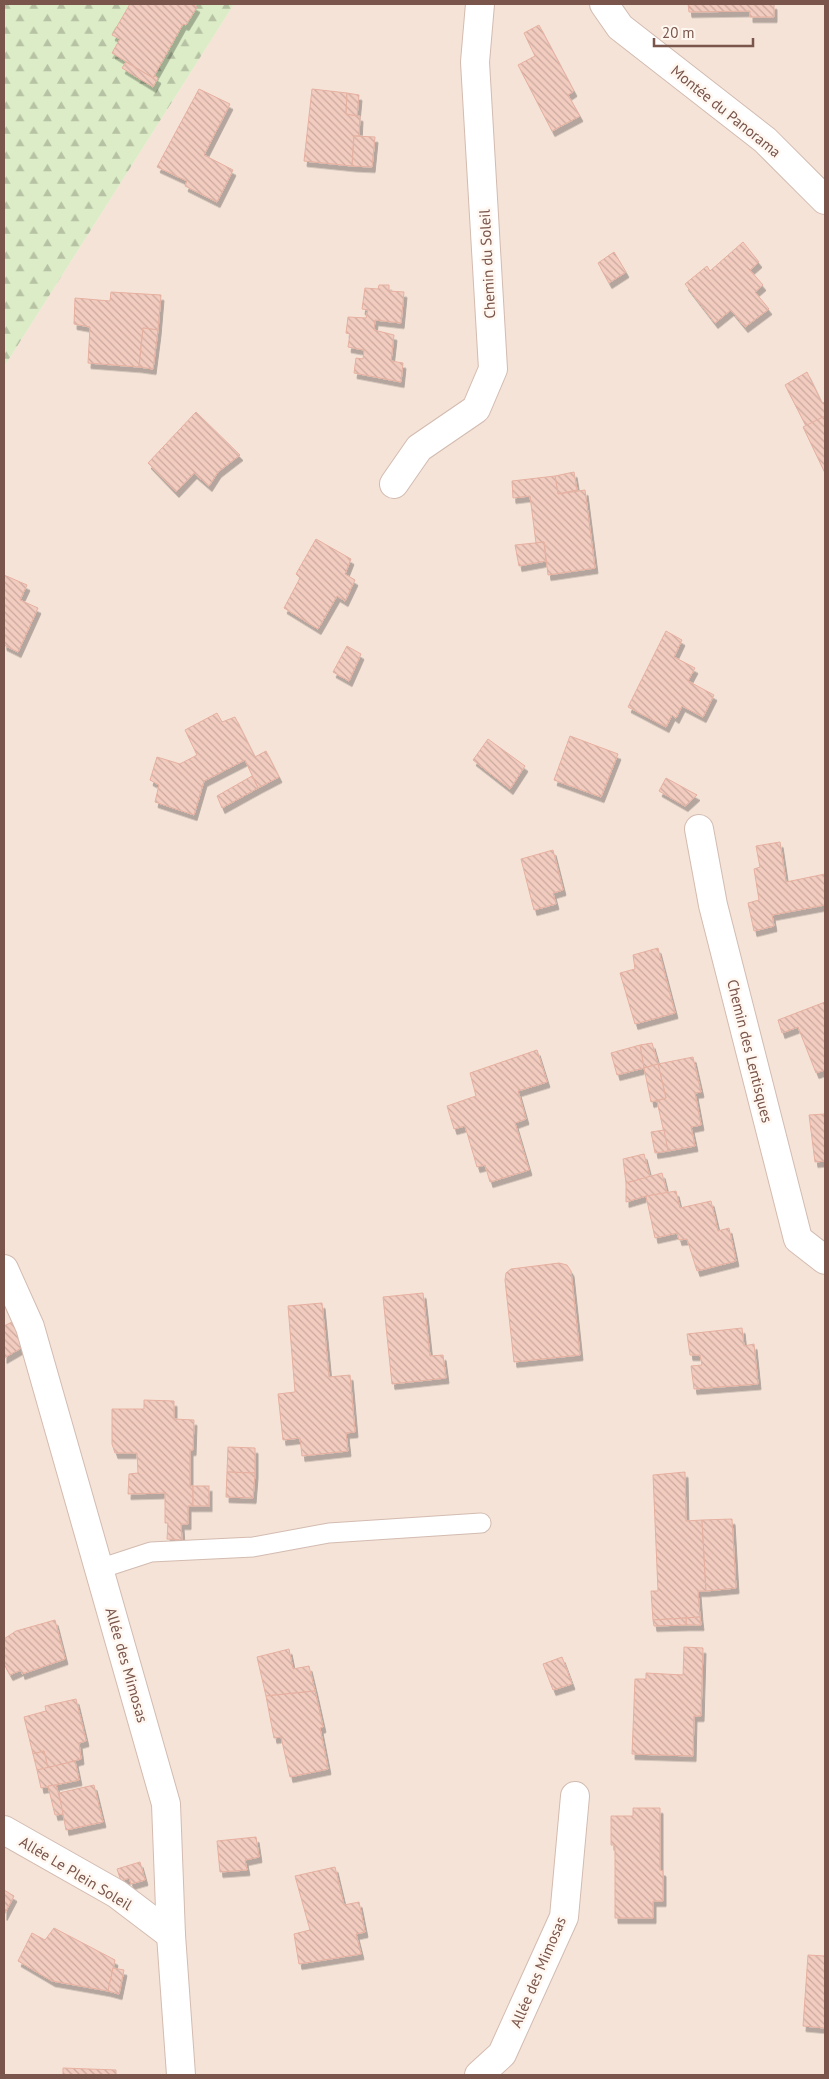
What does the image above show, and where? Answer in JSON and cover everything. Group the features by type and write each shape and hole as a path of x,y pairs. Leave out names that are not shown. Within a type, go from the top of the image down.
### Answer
{"street":[{"name":"Chemin du Soleil","path":"394,484 419,448 476,409 493,369 475,62 480,4"},
{"name":"Montée du Panorama","path":"604,4 620,27 765,140 825,200"},
{"name":"Chemin des Lentisques","path":"699,829 713,905 798,1239 825,1260"},
{"name":"Allée des Mimosas","path":"4,1269 30,1327 166,1804 171,1935 181,2075"},
{"name":"Allée des Mimosas","path":"479,2075 502,2054 564,1917 575,1796"},
{"name":"Allée Le Plein Soleil","path":"4,1830 117,1894 171,1935"}],"lane":[{"path":"99,1569 151,1552 253,1547 329,1532 482,1523"}],"shaded area":[{"path":"234,4 825,4 825,2075 4,2075 4,367"}],"green space":[{"path":"4,4 234,4 4,367"}],"building":[{"path":"130,4 192,4 197,7 186,25 183,24 153,78 112,53 120,39 112,35"},
{"path":"688,4 774,4 774,17 750,17 750,11 689,12"},
{"path":"539,25 574,91 568,95 580,116 552,131 518,65 535,56 524,33"},
{"path":"126,62 153,78 155,76 158,78 153,87 122,68"},
{"path":"199,89 230,104 204,155 233,170 217,202 185,186 187,181 157,167"},
{"path":"312,89 347,93 346,114 360,116 359,136 354,136 352,166 304,161"},
{"path":"347,93 359,95 357,116 346,114"},
{"path":"354,136 375,137 372,167 352,166"},
{"path":"743,242 759,262 750,270 763,285 755,292 769,309 745,327 731,310 715,323 685,284 707,266 710,271"},
{"path":"614,252 626,272 609,283 598,263"},
{"path":"379,285 389,285 389,291 404,292 401,323 375,320 374,330 394,335 391,361 403,363 401,382 354,373 356,358 363,359 364,350 348,347 350,334 346,333 348,317 366,318 368,310 362,309 365,288 378,289"},
{"path":"111,292 161,295 158,330 143,328 139,367 88,363 90,327 74,324 75,298 110,301"},
{"path":"143,328 158,330 153,369 139,367"},
{"path":"807,372 822,403 825,402 825,416 806,426 785,385"},
{"path":"196,412 240,455 218,472 209,486 194,473 176,492 148,463"},
{"path":"825,416 825,473 803,427"},
{"path":"574,472 577,490 558,494 555,476"},
{"path":"555,476 558,494 585,490 595,568 548,575 544,542 536,543 530,496 513,498 512,481"},
{"path":"316,539 351,559 345,574 355,580 345,601 337,596 318,629 284,608 300,578 296,574"},
{"path":"544,542 546,561 519,566 515,545"},
{"path":"4,575 27,585 20,600 38,608 18,652 4,645"},
{"path":"666,631 682,640 674,657 695,668 688,681 714,695 703,717 682,706 676,718 672,715 666,727 628,707"},
{"path":"347,646 361,654 349,681 333,672"},
{"path":"217,713 222,722 235,717 255,757 266,751 279,777 258,788 245,760 204,781 194,815 155,802 159,785 150,780 157,757 180,764 197,755 185,730"},
{"path":"570,736 618,754 601,797 554,780"},
{"path":"488,739 525,766 510,789 473,760"},
{"path":"252,776 258,788 222,808 217,796"},
{"path":"666,778 697,795 685,806 659,791"},
{"path":"780,842 786,882 825,874 825,905 772,915 774,926 754,931 748,903 759,900 754,869 760,867 756,846"},
{"path":"553,850 563,890 553,893 556,904 534,910 521,859"},
{"path":"658,948 675,1013 635,1024 620,973 635,969 633,955"},
{"path":"825,1002 825,1070 816,1073 798,1027 782,1033 778,1020"},
{"path":"652,1043 658,1064 644,1068 640,1045"},
{"path":"640,1045 644,1068 617,1075 611,1053"},
{"path":"537,1050 547,1082 518,1091 526,1119 515,1123 529,1170 490,1182 485,1165 477,1167 465,1126 454,1129 447,1106 476,1096 470,1073"},
{"path":"693,1057 701,1092 695,1093 701,1125 691,1127 695,1146 668,1151 657,1101 666,1098 658,1064"},
{"path":"658,1064 666,1098 651,1102 644,1068"},
{"path":"825,1114 825,1161 815,1162 809,1115"},
{"path":"664,1130 668,1151 655,1153 651,1132"},
{"path":"644,1154 650,1177 626,1183 623,1159"},
{"path":"662,1173 667,1193 646,1196 626,1202 626,1183"},
{"path":"676,1191 680,1208 711,1201 718,1231 729,1228 736,1261 697,1271 687,1239 679,1240 677,1233 655,1238 646,1196"},
{"path":"559,1263 567,1265 571,1271 580,1355 514,1362 505,1280 506,1273 511,1269"},
{"path":"423,1293 430,1356 443,1355 446,1378 392,1384 383,1297"},
{"path":"322,1303 329,1377 350,1375 355,1432 346,1433 348,1451 302,1456 300,1438 283,1440 278,1394 295,1392 288,1306"},
{"path":"14,1321 23,1347 4,1358 4,1326"},
{"path":"742,1328 744,1346 754,1344 758,1384 694,1389 691,1366 702,1365 700,1355 690,1355 687,1334"},
{"path":"144,1400 174,1401 174,1419 194,1420 193,1450 190,1450 190,1486 193,1486 193,1506 188,1506 188,1524 181,1524 182,1540 167,1539 168,1523 165,1523 165,1493 128,1494 129,1474 138,1473 137,1453 115,1453 112,1444 112,1409 144,1409"},
{"path":"228,1447 255,1448 255,1473 227,1472"},
{"path":"227,1472 255,1473 253,1498 226,1497"},
{"path":"685,1472 686,1521 702,1520 706,1591 698,1591 700,1617 653,1620 651,1591 658,1591 653,1475"},
{"path":"193,1486 209,1486 209,1506 193,1506"},
{"path":"732,1519 736,1588 706,1591 702,1520"},
{"path":"700,1617 701,1625 686,1625 686,1618"},
{"path":"686,1618 686,1625 654,1626 653,1620"},
{"path":"55,1620 65,1659 22,1674 21,1670 10,1675 4,1664 4,1639 16,1631"},
{"path":"684,1647 703,1648 701,1716 694,1716 693,1756 632,1754 635,1679 646,1679 646,1673 683,1675"},
{"path":"289,1649 293,1669 309,1666 315,1691 266,1696 257,1657"},
{"path":"562,1657 572,1684 553,1690 543,1664"},
{"path":"315,1691 323,1727 320,1728 328,1769 290,1777 281,1737 274,1738 266,1696"},
{"path":"76,1699 86,1741 79,1743 81,1759 48,1768 44,1751 33,1754 24,1717 46,1711 45,1706"},
{"path":"44,1751 48,1768 37,1770 33,1754"},
{"path":"75,1761 79,1780 41,1788 37,1770"},
{"path":"56,1785 64,1814 55,1815 48,1786"},
{"path":"94,1785 103,1822 66,1830 59,1793"},
{"path":"633,1808 660,1808 660,1870 663,1871 663,1901 653,1901 653,1918 615,1918 615,1845 611,1845 611,1816 633,1816"},
{"path":"256,1837 259,1857 245,1860 247,1870 220,1872 217,1841"},
{"path":"140,1862 145,1880 131,1884 129,1878 121,1881 117,1869"},
{"path":"335,1867 344,1905 359,1902 365,1932 356,1934 361,1954 299,1964 294,1934 310,1930 295,1876"},
{"path":"4,1890 14,1896 4,1915"},
{"path":"54,1928 115,1960 108,1991 52,1981 18,1961 32,1933 45,1940"},
{"path":"808,1955 825,1956 825,2028 803,2026"},
{"path":"113,1968 124,1970 119,1994 108,1991"},
{"path":"63,2068 116,2070 116,2075 63,2075"}]}
